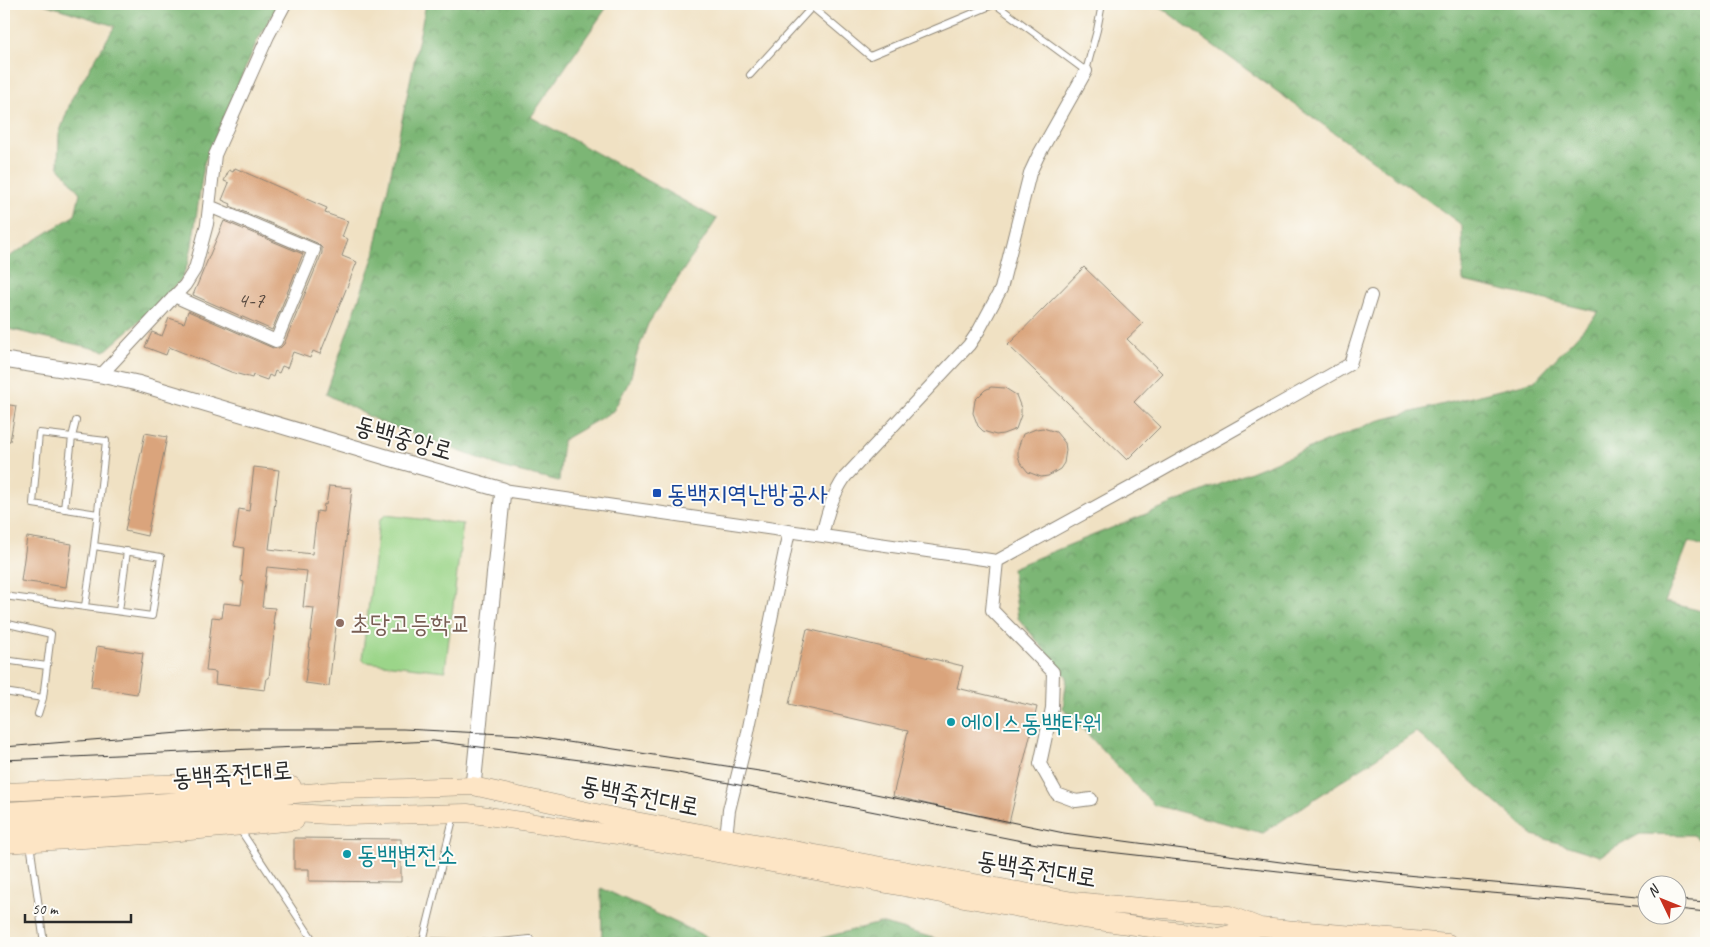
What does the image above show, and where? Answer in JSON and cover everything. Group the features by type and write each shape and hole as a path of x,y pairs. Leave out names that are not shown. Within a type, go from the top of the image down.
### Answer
{"main road":[{"path":"4,792 152,785 258,783 342,790"},
{"name":"동백죽전대로","path":"4,811 259,797 342,790 473,786 619,818 1073,901 1229,915 1260,927 1440,943"},
{"name":"동백죽전대로","path":"4,827 260,811 345,816 467,813 618,835 1070,917 1218,937 1260,927"},
{"path":"4,844 147,835 345,816"}],"street":[{"path":"101,375 185,285 195,269 207,224 215,156 268,36 285,4"},
{"path":"822,536 829,506 845,477 968,345 991,310 1001,289 1008,266 1030,173 1086,71"},
{"path":"174,296 276,342 314,250 209,206"},
{"path":"473,786 503,490 997,561 1350,364 1370,296"},
{"name":"동백중앙로","path":"4,360 101,375 154,388 503,490"},
{"path":"726,838 729,810 789,531"},
{"path":"997,561 992,610 1053,672 1052,708 1040,764 1057,794 1076,801 1091,799"}],"lane":[{"path":"750,75 812,7 870,56 995,4 1086,71 1102,4"},
{"path":"64,509 72,437 76,421"},
{"path":"85,606 94,546 98,514 106,441 40,433 33,504 98,514"},
{"path":"4,596 152,616 160,557 94,546"},
{"path":"119,611 127,551"},
{"path":"4,624 51,634 43,698 38,714"},
{"path":"4,660 47,666"},
{"path":"4,692 43,698"},
{"path":"423,941 454,813"},
{"path":"239,827 315,943"},
{"path":"30,842 44,943"},
{"path":"406,943 423,941 490,943 530,939"}],"green space":[{"path":"44,4 278,4 258,39 204,163 192,246 181,280 156,306 105,351 4,328 4,260 75,215 80,193 58,166 59,134 72,98 115,26"},
{"path":"426,4 609,4 531,117 717,219 648,324 636,356 630,380 613,411 563,440 559,481 505,468 378,421 326,394 374,255"},
{"path":"1156,4 1706,4 1706,547 1689,541 1665,602 1706,612 1706,844 1692,835 1640,834 1600,856 1533,835 1416,732 1263,833 1154,805 1063,708 1067,677 1018,618 1012,568 1377,421 1535,381 1599,312 1463,281 1462,225"},
{"path":"385,515 463,524 445,671 365,662 362,659 379,521"},
{"path":"601,888 720,943 602,943"},
{"path":"880,923 937,939 940,943 803,943"}],"building":[{"path":"235,168 327,208 325,213 348,221 342,237 348,239 342,256 357,262 320,354 313,351 310,358 293,352 287,368 282,366 279,373 275,371 273,377 269,375 267,380 253,375 252,378 231,372 169,347 166,355 145,347 152,332 162,336 169,318 184,323 188,311 273,348 280,348 284,344 322,253 322,248 317,243 230,206 231,204 222,200 229,183 224,181 229,170 233,172"},
{"path":"224,221 303,254 272,330 193,295"},
{"path":"1084,267 1143,324 1127,339 1162,373 1134,402 1160,427 1127,460 1008,345"},
{"path":"991,387 1005,388 1016,395 1021,408 1021,415 1016,429 996,435 983,431 978,426 973,413 975,400"},
{"path":"4,404 16,406 10,441 4,441"},
{"path":"1043,428 1056,432 1065,443 1066,450 1064,463 1060,469 1048,476 1041,477 1028,472 1020,462 1018,448 1023,434"},
{"path":"145,433 167,437 147,536 125,531"},
{"path":"254,467 279,470 269,549 312,554 317,511 323,512 329,486 352,488 329,686 305,683 314,608 303,607 307,571 267,567 262,607 275,608 273,624 275,624 269,678 267,678 265,690 215,684 216,672 206,671 212,617 222,618 224,603 241,605 244,582 241,581 244,548 234,546 239,509 249,511"},
{"path":"27,537 72,544 66,587 21,581"},
{"name":"에이스동백타워","path":"807,629 963,666 957,688 1037,707 1009,823 893,796 908,731 789,704"},
{"path":"97,646 143,653 137,694 91,687"},
{"name":"동백변전소","path":"294,838 401,839 401,882 309,881 309,869 294,869"}],"tram line":[{"path":"4,747 229,729 403,729 522,735 779,774 1064,833 1318,867 1638,896"},
{"path":"4,760 433,741 673,772 1037,844 1431,888 1638,905"},
{"path":"1688,901 1706,902"},
{"path":"1688,910 1706,912"}],"place":[{"name":"동백지역난방공사","path":"657,493"},
{"name":"초당고등학교","path":"340,623"},
{"name":"에이스동백타워","path":"951,722"},
{"name":"동백변전소","path":"347,854"}]}
